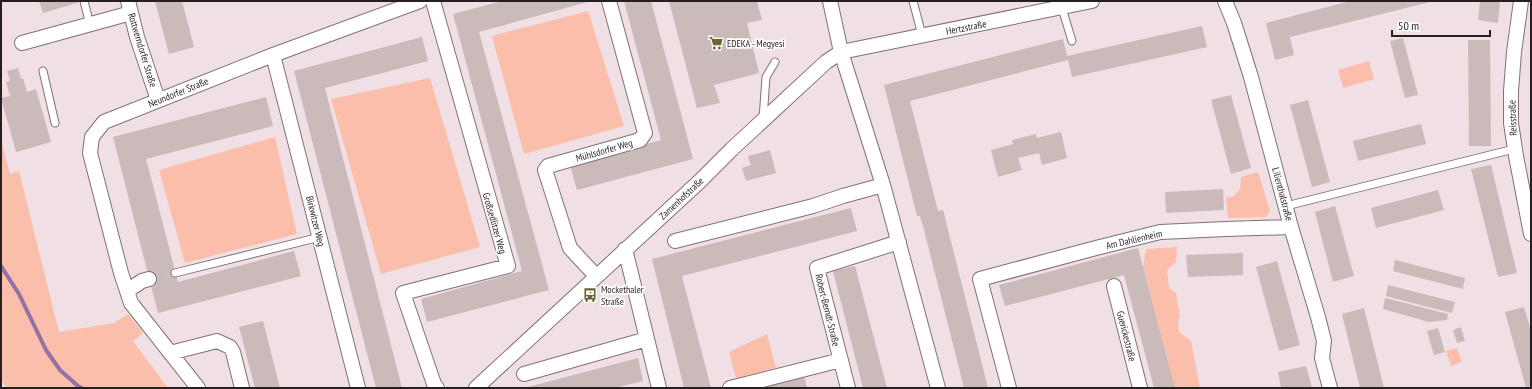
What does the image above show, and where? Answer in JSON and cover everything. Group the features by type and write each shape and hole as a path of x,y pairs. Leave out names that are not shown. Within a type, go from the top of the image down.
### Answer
{"street":[{"name":"Neundorfer Straße","path":"198,388 131,303 121,273 90,153 92,137 104,122 273,55 420,1"},
{"name":"Großsedlitzer Weg","path":"433,1 508,266 403,293 434,384 437,388"},
{"name":"Mühlsdorfer Weg","path":"596,276 570,248 545,170 548,166 640,140 644,136 645,133 609,1"},
{"path":"830,1 841,52 883,185 938,388"},
{"name":"Hertzstraße","path":"841,52 1092,1"},
{"name":"Lilienthalstraße","path":"1225,1 1234,23 1251,77 1324,341 1322,358 1330,388"},
{"name":"Reisstraße","path":"1521,1 1511,91 1511,123 1514,148 1531,234"},
{"path":"22,43 90,25 130,7"},
{"name":"Rottwerndorfer Straße","path":"130,7 139,43 158,100"},
{"name":"Zamenhofstraße","path":"483,386 596,276 763,120 826,62 841,52"},
{"name":"Birkwitzer Weg","path":"273,55 358,388"},
{"path":"675,241 813,206 883,185"},
{"name":"Am Dahlienheim","path":"1009,388 980,279 1160,232 1292,227"},
{"name":"Robert-Berndt-Straße","path":"848,388 817,268 899,242"},
{"path":"625,249 658,388"},
{"path":"127,291 142,281 149,279"},
{"name":"Guerickestraße","path":"1114,286 1139,388"},
{"path":"524,374 647,339"},
{"path":"170,353 217,341 230,347 233,352 242,388"},
{"path":"730,388 841,360"}],"lane":[{"path":"84,1 90,25"},
{"path":"913,1 922,36"},
{"path":"1062,8 1072,41"},
{"path":"763,120 766,77 775,62"},
{"path":"43,71 55,123"},
{"path":"1286,206 1514,148"},
{"path":"175,273 320,237"}],"shaded area":[{"path":"588,11 624,126 524,154 492,36"},
{"path":"1369,61 1374,79 1343,88 1338,70"},
{"path":"430,78 480,247 381,274 331,99"},
{"path":"275,137 297,234 185,263 159,170"},
{"path":"1,140 10,174 19,171 59,332 114,323 128,314 143,333 133,341 168,388 7,388 1,380"},
{"path":"1258,172 1270,211 1266,217 1228,218 1226,198 1234,196 1240,189 1241,177"},
{"path":"1177,247 1176,262 1167,270 1169,288 1176,293 1180,318 1178,321 1179,332 1191,341 1200,388 1175,388 1143,267 1146,249"},
{"path":"767,334 776,368 736,378 729,352"},
{"path":"1457,348 1462,362 1451,366 1446,351"}],"building":[{"path":"39,1 79,1 80,2 43,13"},
{"path":"155,1 182,1 194,47 169,54"},
{"path":"502,1 591,1 479,32 549,290 427,322 421,299 522,271 453,14"},
{"path":"624,1 651,1 693,159 577,190 570,165 661,140"},
{"name":"EDEKA - Megyesi","path":"669,1 757,1 762,20 747,23 759,73 714,85 720,103 697,108"},
{"path":"1350,1 1430,2 1290,37 1294,55 1275,60 1266,23"},
{"path":"1480,1 1500,1 1498,23 1478,20"},
{"path":"1202,26 1207,47 1072,77 1068,60 910,101 938,211 943,210 988,388 964,388 923,226 920,216 917,216 884,85 1063,39 1067,56"},
{"path":"422,37 428,61 325,88 402,388 376,388 294,71"},
{"path":"1403,38 1418,95 1405,98 1390,41"},
{"path":"1468,40 1490,40 1491,146 1469,146"},
{"path":"18,68 27,92 36,89 51,142 16,152 1,98 10,96 6,82 10,81 7,71"},
{"path":"1231,95 1251,168 1231,174 1211,100"},
{"path":"266,97 273,126 146,159 178,282 294,251 301,276 158,313 113,137"},
{"path":"1308,100 1330,182 1312,187 1290,105"},
{"path":"1421,124 1426,144 1358,161 1353,141"},
{"path":"1061,132 1067,158 1042,165 1039,153 1018,158 1022,170 998,177 991,150 1013,144 1012,140 1036,134 1037,138"},
{"path":"770,150 776,173 746,181 742,168 751,165 748,156"},
{"path":"1491,165 1517,273 1498,277 1471,169"},
{"path":"1223,189 1224,210 1166,213 1165,192"},
{"path":"1438,190 1444,210 1376,228 1371,208"},
{"path":"1335,206 1354,276 1333,282 1315,212"},
{"path":"851,208 857,231 682,276 711,388 684,388 652,259"},
{"path":"1138,248 1175,388 1154,388 1124,275 1005,306 999,285"},
{"path":"1243,253 1243,275 1188,277 1186,255"},
{"path":"1395,260 1465,278 1463,289 1393,271"},
{"path":"1277,261 1300,345 1279,351 1256,267"},
{"path":"855,266 887,388 863,388 833,271"},
{"path":"1388,285 1455,302 1452,313 1386,296"},
{"path":"1385,298 1448,314 1447,320 1429,322 1383,309"},
{"path":"1524,307 1531,331 1531,388 1526,388 1505,312"},
{"path":"1364,308 1384,388 1360,388 1342,314"},
{"path":"263,321 280,388 255,388 239,327"},
{"path":"1461,327 1465,341 1457,343 1453,330"},
{"path":"1438,328 1445,352 1434,355 1427,331"},
{"path":"638,358 643,381 615,388 524,388"},
{"path":"1306,366 1312,388 1281,388 1278,372"},
{"path":"804,375 807,388 754,388"}],"waterway":[{"path":"1,266 19,294 46,350 60,370 82,388"}],"tunnel":[{"path":"149,279 175,273"}],"place":[{"name":"EDEKA - Megyesi","path":"716,43"},
{"name":"Mockethaler Straße","path":"590,295"}]}
